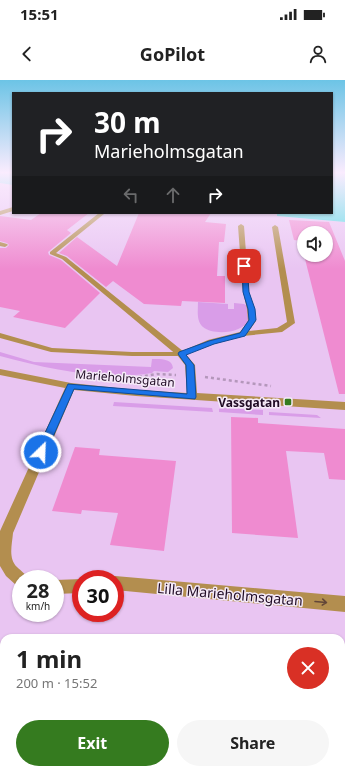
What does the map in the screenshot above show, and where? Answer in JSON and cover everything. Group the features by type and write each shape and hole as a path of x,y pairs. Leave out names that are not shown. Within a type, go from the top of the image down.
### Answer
{"street":[{"path":"64,258 181,354 190,365 192,397"},
{"name":"Marieholmsgatan","path":"0,372 71,386 192,397 345,406"},
{"path":"12,571 4,559 6,533 64,398 71,386"},
{"name":"Lilla Marieholmsgatan","path":"124,585 345,604"}],"lane":[{"path":"0,213 12,209"},
{"path":"64,258 52,253 101,214"},
{"path":"241,226 246,292 251,309 252,320 242,334"},
{"path":"0,335 51,350 132,354 181,354 211,342 242,334 279,330 291,323 275,227"}],"path":[{"path":"128,379 157,374 229,379 248,384 278,386"}],"shaded area":[{"path":"0,204 12,204 12,214 277,214 277,216 345,222 345,634 0,634"},
{"path":"333,204 345,204 345,222 277,216 277,214 333,214"},
{"path":"198,302 228,304 228,309 234,309 234,303 244,304 248,306 249,320 241,328 228,332 214,332 208,330 199,322"},
{"path":"0,352 34,362 151,367 152,359 162,359 170,362 173,368 168,372 154,371 152,373 114,376 94,375 19,361 0,356"},
{"path":"114,402 212,408 213,412 113,406"},
{"path":"219,409 263,410 263,415 219,412"},
{"path":"269,412 317,415 321,418 269,415"}],"building":[{"path":"40,214 88,214 67,230 71,233 48,252 49,255 61,260 100,293 65,328 13,317 20,311 0,307 0,248 6,248 9,245 0,241 0,216 31,220"},
{"path":"139,214 210,214 205,222 226,224 224,242 219,242 217,276 225,276 225,303 182,301 181,306 144,304 113,281 106,287 67,256 59,253 77,237 117,266"},
{"path":"289,220 329,222 331,226 297,226 297,240 294,240"},
{"path":"333,232 345,261 345,394 339,394 306,262 333,262"},
{"path":"231,417 258,418 258,423 345,429 345,480 329,479 324,453 286,451 298,538 232,533"},
{"path":"75,447 100,449 99,455 176,461 164,551 110,545 118,513 82,510 81,514 52,511"}],"place":[{"name":"Vassgatan","path":"288,402"}],"route":[{"path":"41,452 64,398 71,386 192,397 190,365 181,354 211,342 242,334 252,320 251,309 246,292 244,266"}]}
